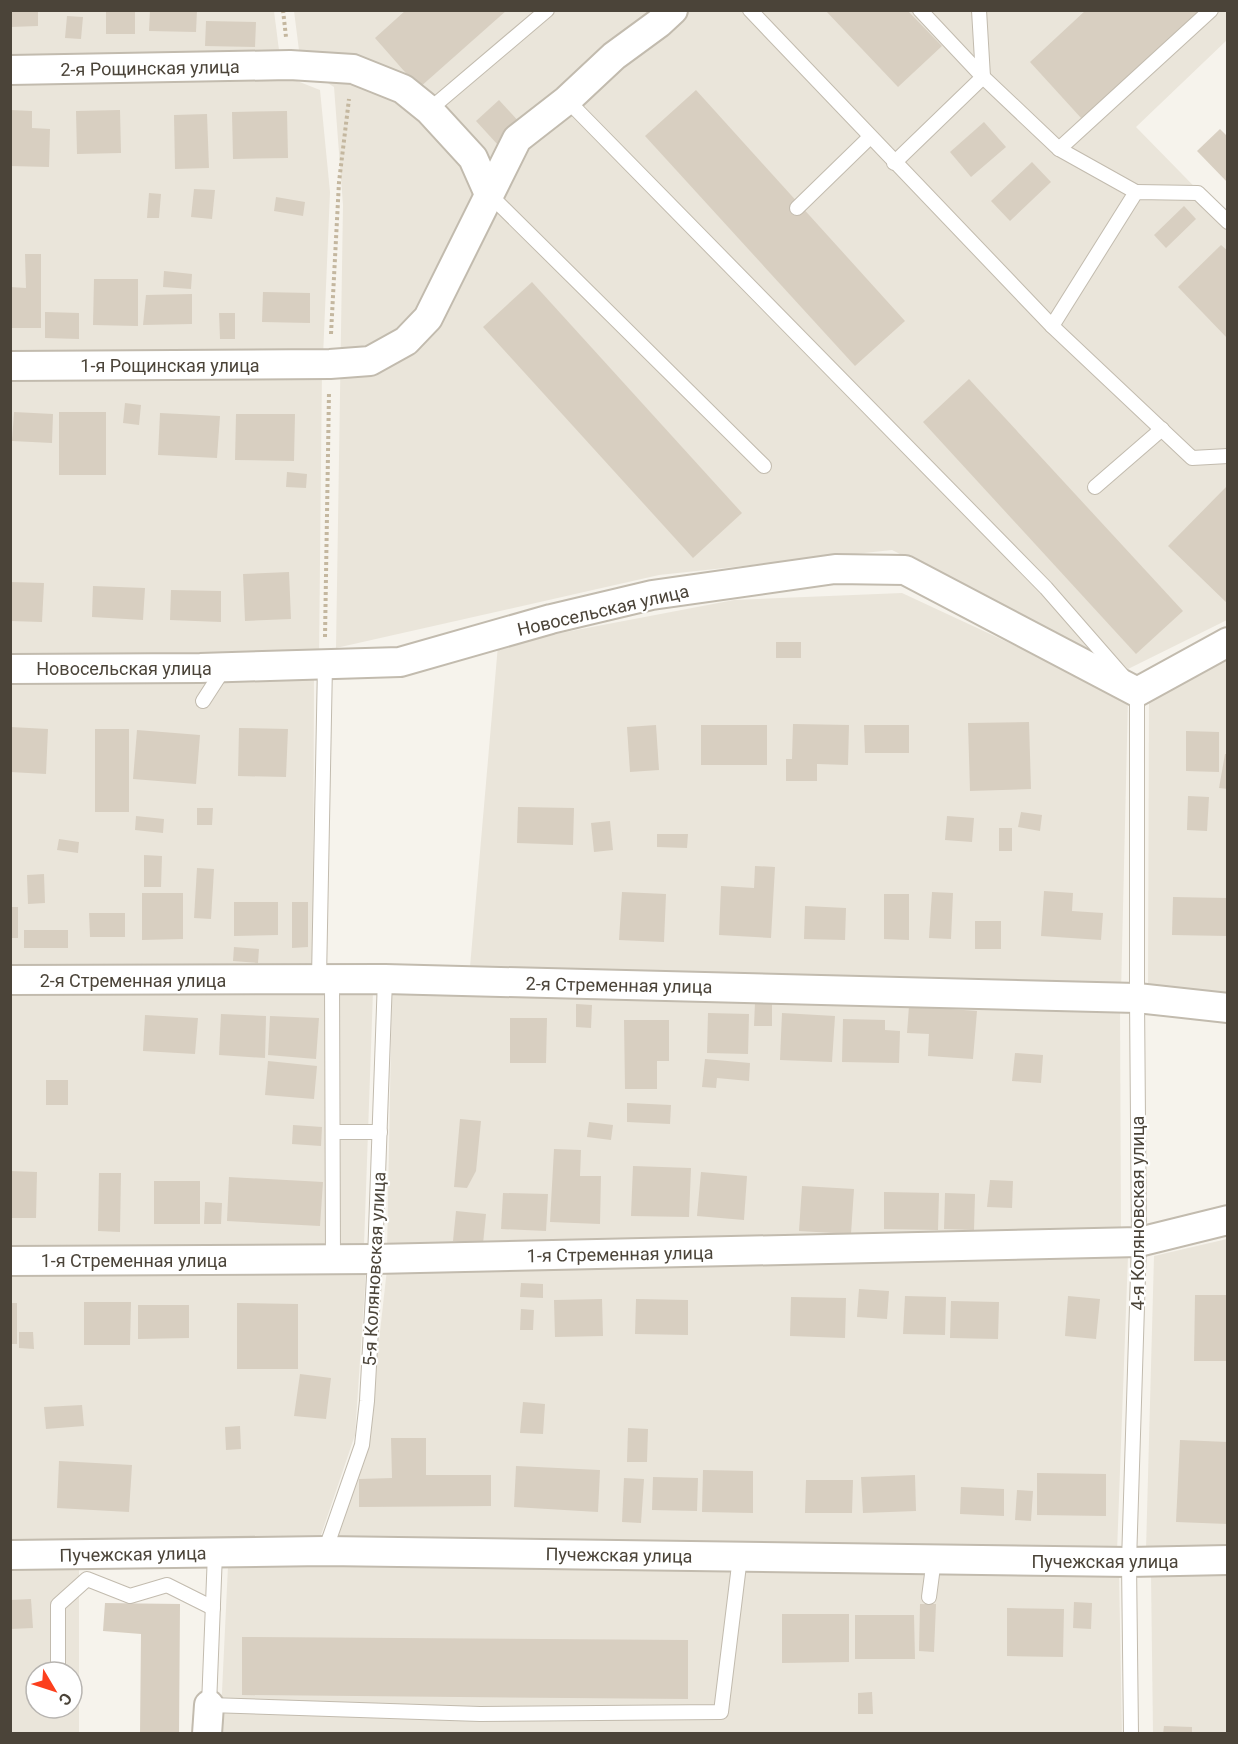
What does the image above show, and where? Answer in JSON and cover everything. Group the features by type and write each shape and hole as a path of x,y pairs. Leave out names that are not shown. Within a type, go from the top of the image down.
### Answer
{"street":[{"name":"1-я Рощинская улица","path":"10,366 330,364 370,361 406,341 428,318 517,139 567,99 614,56 673,10"},
{"name":"2-я Рощинская улица","path":"10,70 290,66 353,69 403,89 429,110 473,158 489,194"},
{"name":"Новосельская улица","path":"10,669 225,667 400,662 551,619 651,595 835,569 905,570 1137,692"},
{"path":"1137,692 1227,642"},
{"name":"2-я Стременная улица","path":"10,980 385,980 1137,998 1227,1008"},
{"name":"1-я Стременная улица","path":"10,1261 375,1259 1139,1242 1227,1220"},
{"name":"Пучежская улица","path":"10,1555 325,1551 1129,1562 1227,1560"},
{"path":"207,1734 209,1705"}],"lane":[{"path":"429,110 548,10"},
{"path":"750,10 1052,326 1192,458 1227,456"},
{"path":"920,10 983,77 1059,148 1136,192 1198,193 1227,222"},
{"path":"894,163 983,77 979,10"},
{"path":"1059,148 1211,10"},
{"path":"567,99 1046,588 1137,692"},
{"path":"797,208 870,137"},
{"path":"1052,326 1136,192"},
{"path":"489,194 764,466"},
{"path":"1095,487 1162,429"},
{"path":"325,664 325,979 333,1132 333,1259"},
{"path":"204,701 225,667"},
{"name":"4-я Коляновская улица","path":"1131,1734 1129,1562 1139,1242 1137,692"},
{"name":"5-я Коляновская улица","path":"325,1551 362,1445 367,1401 375,1259 385,980"},
{"path":"333,1132 380,1132"},
{"path":"215,1553 209,1705 480,1714 721,1712 740,1557"},
{"path":"929,1597 934,1559"},
{"path":"58,1660 58,1605 87,1579 130,1596 167,1585 213,1608"}],"path":[{"path":"325,664 330,364 339,182 353,69"}],"shaded area":[{"path":"10,11 274,11 280,58 11,62"},
{"path":"294,11 1227,11 1227,40 1136,127 1227,220 1227,620 1128,669 892,550 659,575 336,648 343,205 334,87 301,66"},
{"path":"292,79 320,90 330,192 323,357 11,358 10,82"},
{"path":"322,370 319,658 11,658 10,373"},
{"path":"902,593 1128,698 1121,993 470,967 498,645 734,600"},
{"path":"1227,653 1227,999 1148,991 1149,699"},
{"path":"314,673 313,972 11,975 10,677"},
{"path":"392,988 1120,1004 1121,1232 387,1252"},
{"path":"10,991 373,991 364,1246 11,1248"},
{"path":"1227,1239 1227,1548 1146,1550 1154,1256"},
{"path":"1128,1256 1117,1552 333,1544 367,1448 387,1269"},
{"path":"10,1271 366,1271 355,1435 319,1541 11,1544"},
{"path":"228,1566 1119,1572 1122,1733 220,1734"},
{"path":"79,1567 79,1660 24,1660 24,1720 79,1720 79,1733 11,1733 10,1568"},
{"path":"1227,1574 1227,1733 1153,1733 1151,1575"}],"building":[{"path":"10,10 38,10 38,26 10,27"},
{"path":"106,10 135,10 135,34 106,34"},
{"path":"150,10 197,10 196,32 149,31"},
{"path":"406,10 507,10 419,88 375,38"},
{"path":"825,10 907,10 942,46 898,87"},
{"path":"1086,10 1201,10 1082,119 1030,62"},
{"path":"67,16 83,17 81,39 65,38"},
{"path":"206,21 256,22 255,47 205,46"},
{"path":"696,90 905,321 855,366 645,136"},
{"path":"499,100 521,124 498,145 476,121"},
{"path":"10,110 32,111 32,128 50,129 49,167 10,166"},
{"path":"120,110 121,153 77,154 76,111"},
{"path":"287,111 288,158 233,159 232,112"},
{"path":"207,114 209,168 175,169 174,115"},
{"path":"984,122 1006,147 971,177 950,152"},
{"path":"1220,129 1228,137 1228,183 1197,151"},
{"path":"1032,162 1051,182 1010,221 991,201"},
{"path":"194,189 215,190 212,219 191,217"},
{"path":"149,193 161,194 159,218 147,218"},
{"path":"276,197 305,202 303,216 274,211"},
{"path":"1184,206 1196,219 1166,248 1154,235"},
{"path":"1221,245 1228,251 1228,339 1178,287"},
{"path":"25,254 41,254 41,328 10,328 10,287 26,288"},
{"path":"164,271 192,274 191,289 163,287"},
{"path":"94,279 138,279 138,326 93,325"},
{"path":"532,282 742,513 693,558 483,327"},
{"path":"263,292 310,293 310,323 262,322"},
{"path":"192,294 192,324 143,325 146,295"},
{"path":"45,312 79,313 79,339 45,338"},
{"path":"219,313 235,313 235,339 220,339"},
{"path":"969,379 1183,611 1136,654 923,422"},
{"path":"125,403 141,405 139,425 123,423"},
{"path":"14,412 53,414 52,443 12,441"},
{"path":"59,412 106,412 106,475 59,475"},
{"path":"160,413 220,416 217,458 158,455"},
{"path":"236,414 295,414 294,461 235,460"},
{"path":"287,472 307,474 306,488 286,487"},
{"path":"1228,485 1228,604 1168,546"},
{"path":"289,572 291,619 245,621 243,574"},
{"path":"10,582 44,583 42,622 10,621"},
{"path":"93,586 145,588 143,620 92,617"},
{"path":"171,590 221,591 221,622 170,620"},
{"path":"776,642 801,642 801,658 776,658"},
{"path":"1029,722 1031,789 970,791 968,723"},
{"path":"793,724 849,725 848,765 817,764 817,781 786,781 786,759 792,759"},
{"path":"656,725 659,770 630,772 627,727"},
{"path":"701,725 767,725 767,765 701,765"},
{"path":"864,725 909,725 909,753 865,753"},
{"path":"10,727 48,729 46,774 10,772"},
{"path":"239,728 288,729 286,777 238,776"},
{"path":"95,729 129,729 129,812 95,812"},
{"path":"137,730 200,735 196,784 133,779"},
{"path":"1186,731 1219,732 1219,772 1186,771"},
{"path":"1225,754 1228,754 1228,789 1219,788"},
{"path":"1188,796 1209,797 1207,831 1187,830"},
{"path":"518,807 574,808 573,845 517,843"},
{"path":"197,808 213,808 212,825 197,825"},
{"path":"1021,812 1042,815 1040,831 1018,827"},
{"path":"136,816 164,819 163,833 135,830"},
{"path":"947,816 974,818 972,842 945,840"},
{"path":"610,821 613,850 594,852 591,823"},
{"path":"999,828 1012,828 1012,851 999,851"},
{"path":"657,834 688,834 687,848 657,847"},
{"path":"59,839 79,842 78,853 57,850"},
{"path":"144,855 162,856 161,887 144,887"},
{"path":"755,866 775,867 771,938 719,935 721,886 754,888"},
{"path":"197,868 214,869 211,919 194,918"},
{"path":"44,874 45,903 28,904 27,875"},
{"path":"1044,891 1073,893 1072,911 1103,913 1101,940 1041,936"},
{"path":"622,892 666,894 664,942 619,940"},
{"path":"932,892 953,893 951,939 929,938"},
{"path":"142,893 183,893 183,939 142,940"},
{"path":"884,894 909,894 909,940 884,939"},
{"path":"1173,897 1228,898 1228,936 1172,935"},
{"path":"234,902 278,902 278,935 234,936"},
{"path":"292,902 308,902 308,947 292,948"},
{"path":"805,906 846,908 845,940 804,939"},
{"path":"10,907 18,907 18,938 10,938"},
{"path":"89,913 125,913 125,937 90,937"},
{"path":"975,921 1001,921 1001,949 975,949"},
{"path":"24,930 68,930 68,948 24,948"},
{"path":"234,947 259,949 258,963 233,961"},
{"path":"755,1002 772,1002 772,1026 754,1026"},
{"path":"576,1004 592,1005 591,1028 576,1027"},
{"path":"909,1006 977,1011 973,1059 928,1056 929,1034 907,1033"},
{"path":"708,1013 749,1014 748,1054 707,1053"},
{"path":"782,1013 835,1016 832,1062 780,1060"},
{"path":"221,1014 266,1016 265,1058 219,1055"},
{"path":"145,1015 198,1018 195,1054 143,1051"},
{"path":"270,1016 319,1018 316,1059 268,1055"},
{"path":"510,1018 547,1018 546,1063 510,1063"},
{"path":"843,1019 885,1020 885,1030 900,1031 899,1063 842,1062"},
{"path":"624,1020 669,1020 669,1061 657,1061 657,1089 625,1089"},
{"path":"1015,1053 1043,1055 1041,1083 1012,1081"},
{"path":"705,1059 750,1063 749,1081 717,1078 716,1088 702,1087"},
{"path":"268,1061 317,1066 314,1099 265,1095"},
{"path":"46,1080 68,1080 68,1105 46,1105"},
{"path":"627,1103 671,1105 670,1124 627,1122"},
{"path":"460,1119 481,1121 476,1171 467,1188 454,1187"},
{"path":"589,1122 613,1125 611,1140 587,1137"},
{"path":"293,1125 322,1127 321,1146 292,1144"},
{"path":"554,1149 581,1150 580,1176 601,1176 600,1224 550,1222"},
{"path":"633,1166 691,1168 689,1217 631,1216"},
{"path":"10,1171 37,1172 36,1218 10,1218"},
{"path":"701,1172 747,1176 744,1220 697,1216"},
{"path":"99,1173 121,1173 120,1232 98,1231"},
{"path":"229,1177 323,1182 320,1226 227,1221"},
{"path":"990,1180 1013,1181 1012,1208 987,1207"},
{"path":"154,1181 200,1181 200,1224 154,1224"},
{"path":"802,1186 854,1189 851,1234 799,1231"},
{"path":"884,1192 939,1193 938,1230 884,1229"},
{"path":"503,1193 548,1194 546,1231 501,1229"},
{"path":"945,1193 975,1194 974,1230 944,1229"},
{"path":"205,1202 222,1203 221,1224 204,1224"},
{"path":"456,1211 486,1214 483,1244 453,1241"},
{"path":"521,1283 543,1284 543,1298 520,1297"},
{"path":"859,1289 889,1291 887,1319 857,1317"},
{"path":"1195,1295 1228,1295 1228,1361 1194,1361"},
{"path":"905,1296 946,1297 945,1335 903,1334"},
{"path":"1068,1296 1100,1299 1096,1339 1065,1336"},
{"path":"791,1297 846,1298 845,1338 790,1336"},
{"path":"602,1299 603,1336 555,1337 554,1300"},
{"path":"636,1299 688,1300 688,1335 635,1334"},
{"path":"951,1301 999,1302 998,1339 950,1338"},
{"path":"84,1302 131,1302 130,1345 84,1345"},
{"path":"10,1303 17,1303 17,1344 10,1344"},
{"path":"237,1303 298,1304 298,1369 237,1369"},
{"path":"138,1305 189,1305 189,1338 138,1339"},
{"path":"521,1309 534,1310 533,1330 520,1330"},
{"path":"19,1332 33,1332 34,1349 19,1348"},
{"path":"300,1374 331,1378 326,1419 294,1416"},
{"path":"523,1402 545,1404 543,1434 520,1433"},
{"path":"82,1405 84,1426 46,1429 44,1407"},
{"path":"240,1426 241,1449 226,1450 225,1427"},
{"path":"628,1428 648,1429 647,1462 627,1462"},
{"path":"391,1438 426,1438 426,1475 491,1475 491,1506 359,1507 359,1479 392,1478"},
{"path":"1180,1440 1228,1442 1228,1524 1176,1522"},
{"path":"59,1461 132,1465 129,1512 57,1508"},
{"path":"516,1466 600,1470 598,1512 514,1507"},
{"path":"703,1470 753,1471 753,1513 702,1512"},
{"path":"1037,1473 1106,1474 1106,1516 1037,1515"},
{"path":"915,1475 916,1511 863,1513 861,1477"},
{"path":"653,1477 698,1478 697,1511 652,1510"},
{"path":"624,1478 644,1479 641,1523 622,1522"},
{"path":"806,1480 853,1480 852,1513 805,1513"},
{"path":"961,1487 1004,1489 1004,1516 960,1514"},
{"path":"1017,1490 1033,1491 1031,1521 1015,1520"},
{"path":"31,1599 33,1628 10,1629 10,1600"},
{"path":"1074,1602 1092,1603 1091,1629 1073,1628"},
{"path":"105,1603 180,1604 179,1734 140,1734 141,1634 103,1631"},
{"path":"920,1604 936,1604 934,1652 919,1651"},
{"path":"1007,1608 1064,1609 1063,1657 1007,1656"},
{"path":"782,1614 849,1614 849,1662 782,1663"},
{"path":"855,1615 914,1615 915,1659 855,1659"},
{"path":"242,1637 688,1640 688,1699 242,1695"},
{"path":"872,1692 873,1714 858,1714 858,1693"},
{"path":"1164,1726 1192,1727 1192,1734 1163,1734"}]}
